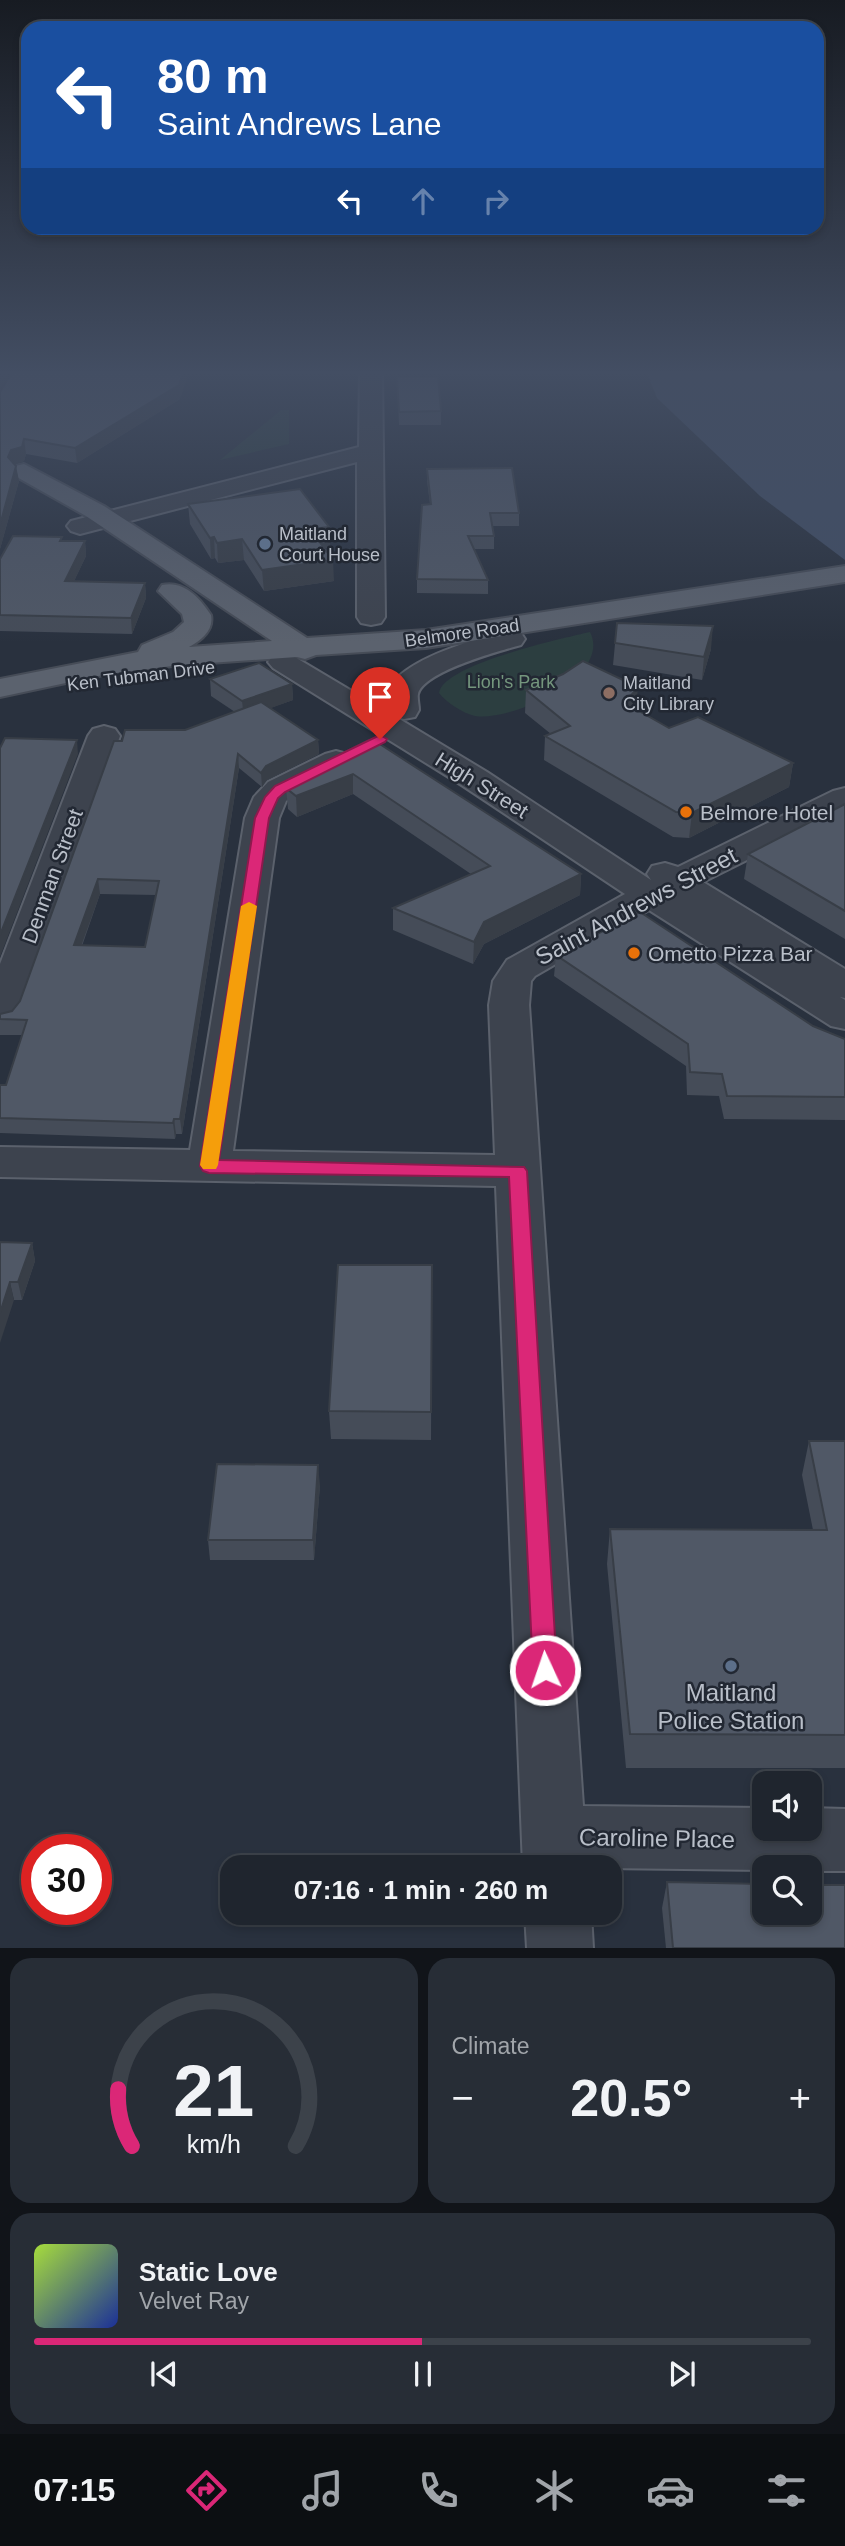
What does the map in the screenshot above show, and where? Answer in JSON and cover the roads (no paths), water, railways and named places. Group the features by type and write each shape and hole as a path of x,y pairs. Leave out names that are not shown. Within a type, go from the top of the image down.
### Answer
{"main road":[{"name":"High Street","path":"9,461 107,519 293,654"},
{"name":"High Street","path":"24,471 42,488 58,510 172,591 293,654"},
{"name":"Belmore Road","path":"293,654 426,639 845,575"},
{"path":"0,687 60,669 170,646 196,629 199,621 197,614 172,591"},
{"name":"Belmore Road","path":"293,654 412,656 511,639 623,609"},
{"name":"Ken Tubman Drive","path":"0,687 108,665 293,654"},
{"name":"Ken Tubman Drive","path":"0,697 107,678 293,654"}],"street":[{"path":"80,526 334,461"},
{"path":"369,461 371,617"},
{"path":"209,1166 262,818 271,797 280,789 400,721 405,689 423,671 511,639"},
{"name":"High Street","path":"293,654 663,888 845,1017"},
{"name":"Denman Street","path":"0,1015 104,736"},
{"name":"Saint Andrews Street","path":"555,1852 517,1171 509,1005 512,981 521,968 539,956 663,888 845,798"},
{"name":"High Street","path":"663,888 845,986"},
{"path":"0,1162 517,1171"},
{"name":"Caroline Place","path":"555,1852 845,1840"},
{"path":"559,1925 560,1948"}],"water":[{"path":"723,461 845,461 845,560 760,496"}],"place":[{"name":"Maitland Court House","path":"265,544"},
{"name":"Maitland City Library","path":"609,693"},
{"name":"Belmore Hotel","path":"686,812"},
{"name":"Ometto Pizza Bar","path":"634,953"},
{"name":"Maitland Police Station","path":"731,1666"}],"park label":[{"name":"Lion's Park","path":"511,682"}]}
